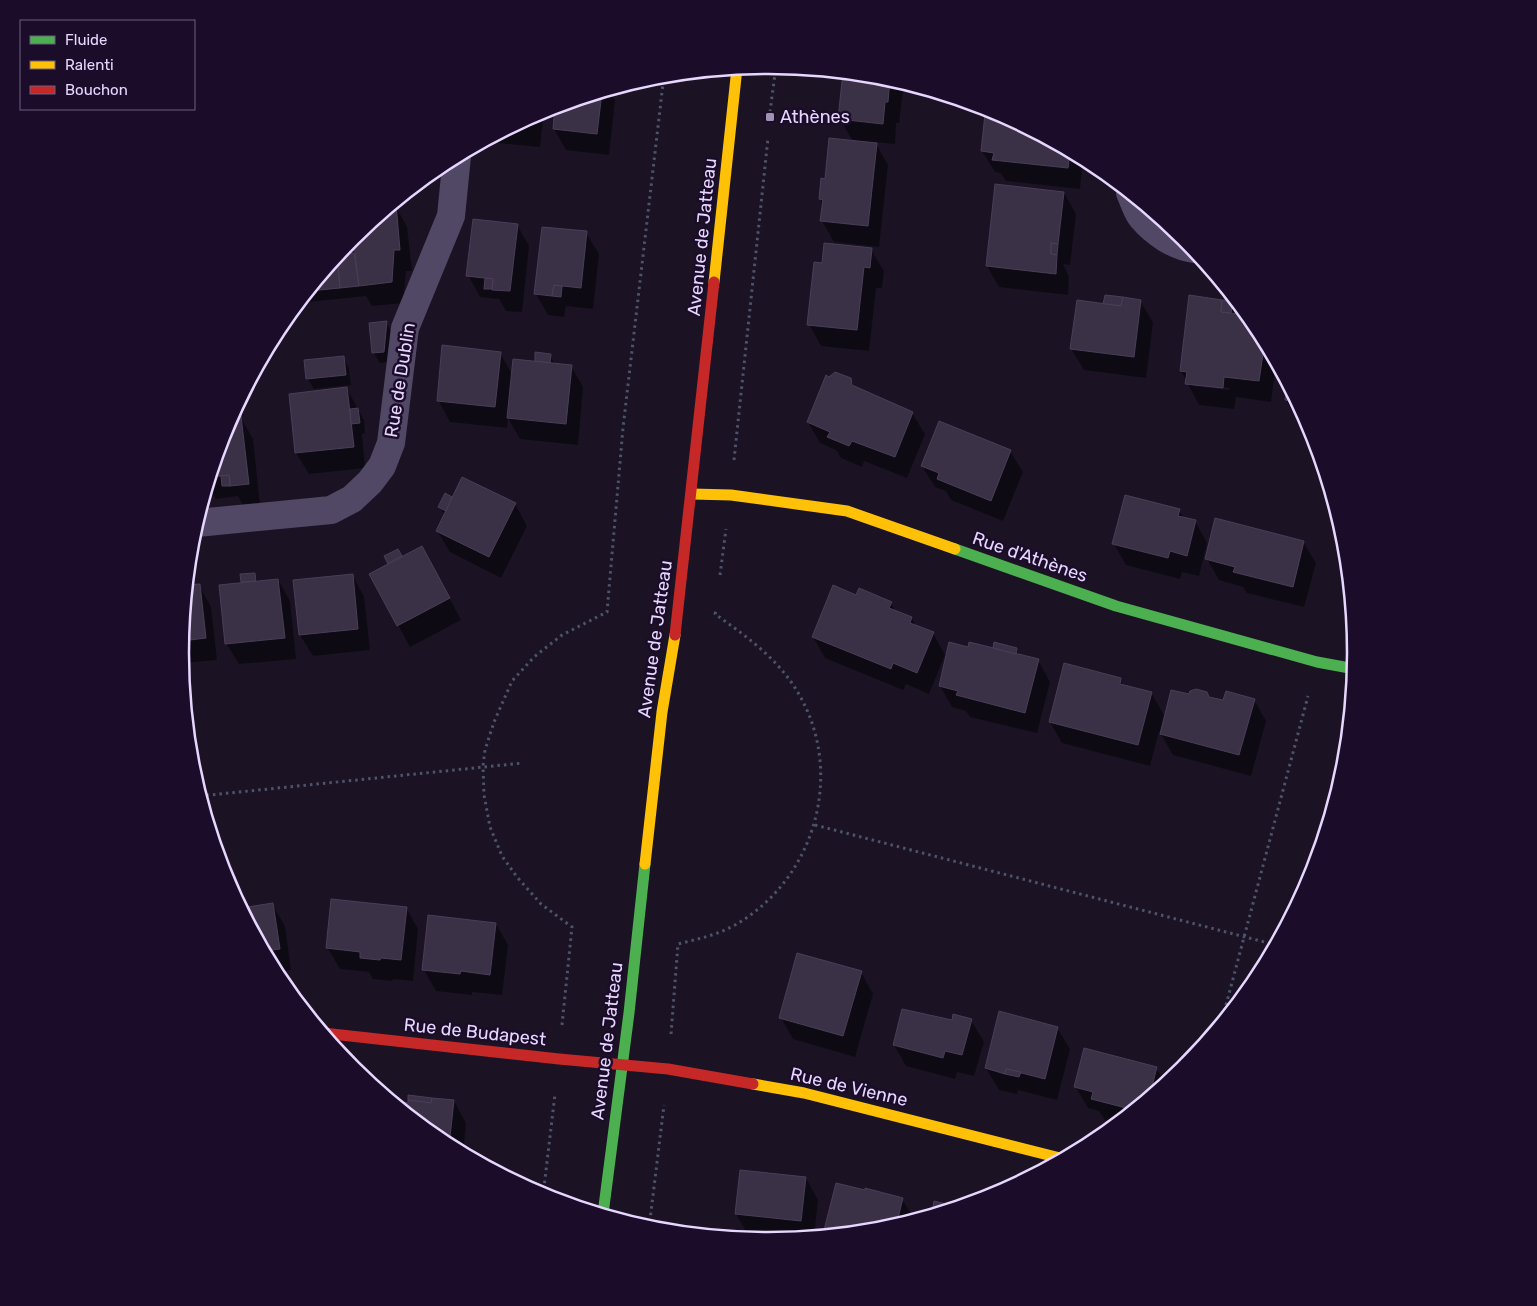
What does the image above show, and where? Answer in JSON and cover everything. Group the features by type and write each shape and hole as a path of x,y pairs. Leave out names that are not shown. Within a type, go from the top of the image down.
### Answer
{"street":[{"name":"Avenue de Jatteau","path":"604,1208 623,1064 662,712 674,648 736,75"},
{"name":"Rue de Dublin","path":"204,522 331,510 352,499 370,482 382,466 392,443 404,328 451,216 455,166"},
{"path":"1136,205 1141,216 1161,236 1180,245"},
{"name":"Rue d'Athènes","path":"692,494 731,495 847,511 1116,606 1317,662 1348,668"},
{"name":"Rue de Budapest","path":"332,1034 559,1060 623,1064"},
{"name":"Rue de Vienne","path":"623,1064 668,1069 804,1093 1055,1157"}],"path":[{"path":"770,117 775,74"},
{"path":"544,1187 572,927 541,904 517,877 502,856 490,827 484,795 483,766 485,750 491,732 512,681 534,657 562,635 607,612 623,428 663,84"},
{"path":"719,584 731,495 768,137"},
{"path":"651,1220 668,1069 678,944 707,937 736,924 760,907 783,884 801,857 815,825 820,795 821,762 812,722 797,691 774,660 715,614 716,604"},
{"path":"1225,1010 1317,662"},
{"path":"207,795 523,763"},
{"path":"815,825 1270,943"}],"building":[{"path":"842,79 889,87 888,102 885,102 883,124 838,119"},
{"path":"601,98 597,134 553,129 554,115"},
{"path":"985,116 1025,133 1069,158 1068,168 992,160 994,153 981,151"},
{"path":"829,138 877,143 868,226 820,221 823,200 819,199 821,178 825,179"},
{"path":"995,184 1064,192 1058,244 1051,243 1051,254 1057,255 1056,274 986,266"},
{"path":"396,209 400,250 394,250 392,282 359,286 354,248"},
{"path":"473,219 518,224 510,291 492,290 493,279 466,276"},
{"path":"542,227 587,231 581,288 554,285 552,296 534,294"},
{"path":"824,243 872,248 870,268 864,267 857,330 807,325 814,262 822,263"},
{"path":"1051,243 1058,244 1057,255 1051,254"},
{"path":"349,253 354,253 359,286 340,288 338,266"},
{"path":"338,266 340,288 317,290"},
{"path":"485,278 493,279 492,289 484,289"},
{"path":"554,285 562,286 561,297 552,296"},
{"path":"1105,295 1123,297 1121,306 1103,304"},
{"path":"1189,295 1222,300 1221,312 1238,314 1263,352 1259,381 1224,377 1223,388 1185,384 1187,372 1180,371"},
{"path":"1123,297 1141,300 1134,357 1070,349 1077,300 1121,306"},
{"path":"1222,300 1228,301 1232,306 1231,313 1221,312"},
{"path":"387,321 384,352 372,353 369,323"},
{"path":"442,345 501,352 495,407 437,401"},
{"path":"535,352 551,354 550,363 535,361"},
{"path":"344,356 346,375 306,379 304,360"},
{"path":"513,359 572,365 566,424 507,418"},
{"path":"835,372 851,378 852,385 913,412 895,457 852,441 849,446 827,437 830,432 807,422 826,375 829,377"},
{"path":"347,387 354,447 295,453 289,394"},
{"path":"1286,393 1290,401 1285,400"},
{"path":"358,408 360,423 351,424 350,409"},
{"path":"240,416 249,484 230,486 229,475 217,476"},
{"path":"939,421 1011,450 991,501 937,479 939,473 921,466"},
{"path":"229,475 230,486 222,486 221,476"},
{"path":"462,477 516,503 489,557 436,531"},
{"path":"445,493 452,497 446,511 438,507"},
{"path":"1125,495 1180,509 1178,516 1196,520 1187,556 1170,551 1168,558 1112,544"},
{"path":"1215,518 1304,541 1293,587 1233,572 1235,567 1205,559"},
{"path":"422,546 450,598 397,626 369,574"},
{"path":"398,549 402,556 388,564 384,556"},
{"path":"255,573 256,581 241,582 240,574"},
{"path":"353,574 358,629 299,635 293,580"},
{"path":"278,579 285,638 225,644 219,585"},
{"path":"200,584 206,638 189,640 190,615 193,585"},
{"path":"833,585 856,595 859,588 892,602 889,608 912,617 910,623 934,632 917,673 893,663 891,669 812,637"},
{"path":"949,642 968,647 969,642 1039,659 1025,713 956,695 958,691 939,686"},
{"path":"994,642 1017,648 1016,654 993,648"},
{"path":"1064,663 1121,678 1120,684 1152,692 1138,745 1049,722"},
{"path":"1196,689 1207,692 1209,697 1223,700 1226,691 1255,699 1239,755 1160,734 1171,690 1189,694 1190,691"},
{"path":"331,899 407,907 401,960 360,958 360,952 326,948"},
{"path":"273,903 280,949 271,950 248,907"},
{"path":"428,915 496,923 490,975 461,971 460,974 422,970"},
{"path":"797,953 862,971 843,1036 779,1018"},
{"path":"902,1009 952,1020 953,1014 972,1019 962,1055 945,1051 943,1058 893,1045"},
{"path":"999,1011 1058,1027 1045,1079 1006,1069 1005,1074 985,1068"},
{"path":"1084,1048 1157,1067 1152,1087 1127,1108 1091,1099 1093,1092 1074,1087"},
{"path":"1006,1069 1021,1072 1019,1077 1005,1074"},
{"path":"408,1095 432,1098 431,1103 408,1100"},
{"path":"432,1098 454,1100 450,1137 403,1102 408,1103 408,1100 431,1103"},
{"path":"740,1170 806,1177 801,1221 735,1214"},
{"path":"836,1183 903,1198 898,1217 824,1229"},
{"path":"934,1201 947,1204 936,1208 933,1207"}],"traffic: fast":[{"path":"955,549 1116,606 1317,662 1348,668"},
{"path":"604,1208 629,1013 645,864"}],"traffic: slow":[{"path":"714,282 736,75"},
{"path":"692,494 731,495 847,511 955,549"},
{"path":"645,864 662,712 675,635"},
{"path":"753,1084 804,1093 1055,1157"}],"traffic: jam":[{"path":"675,635 714,282"},
{"path":"332,1034 668,1069 753,1084"}],"place":[{"name":"Athènes","path":"770,117"}]}
